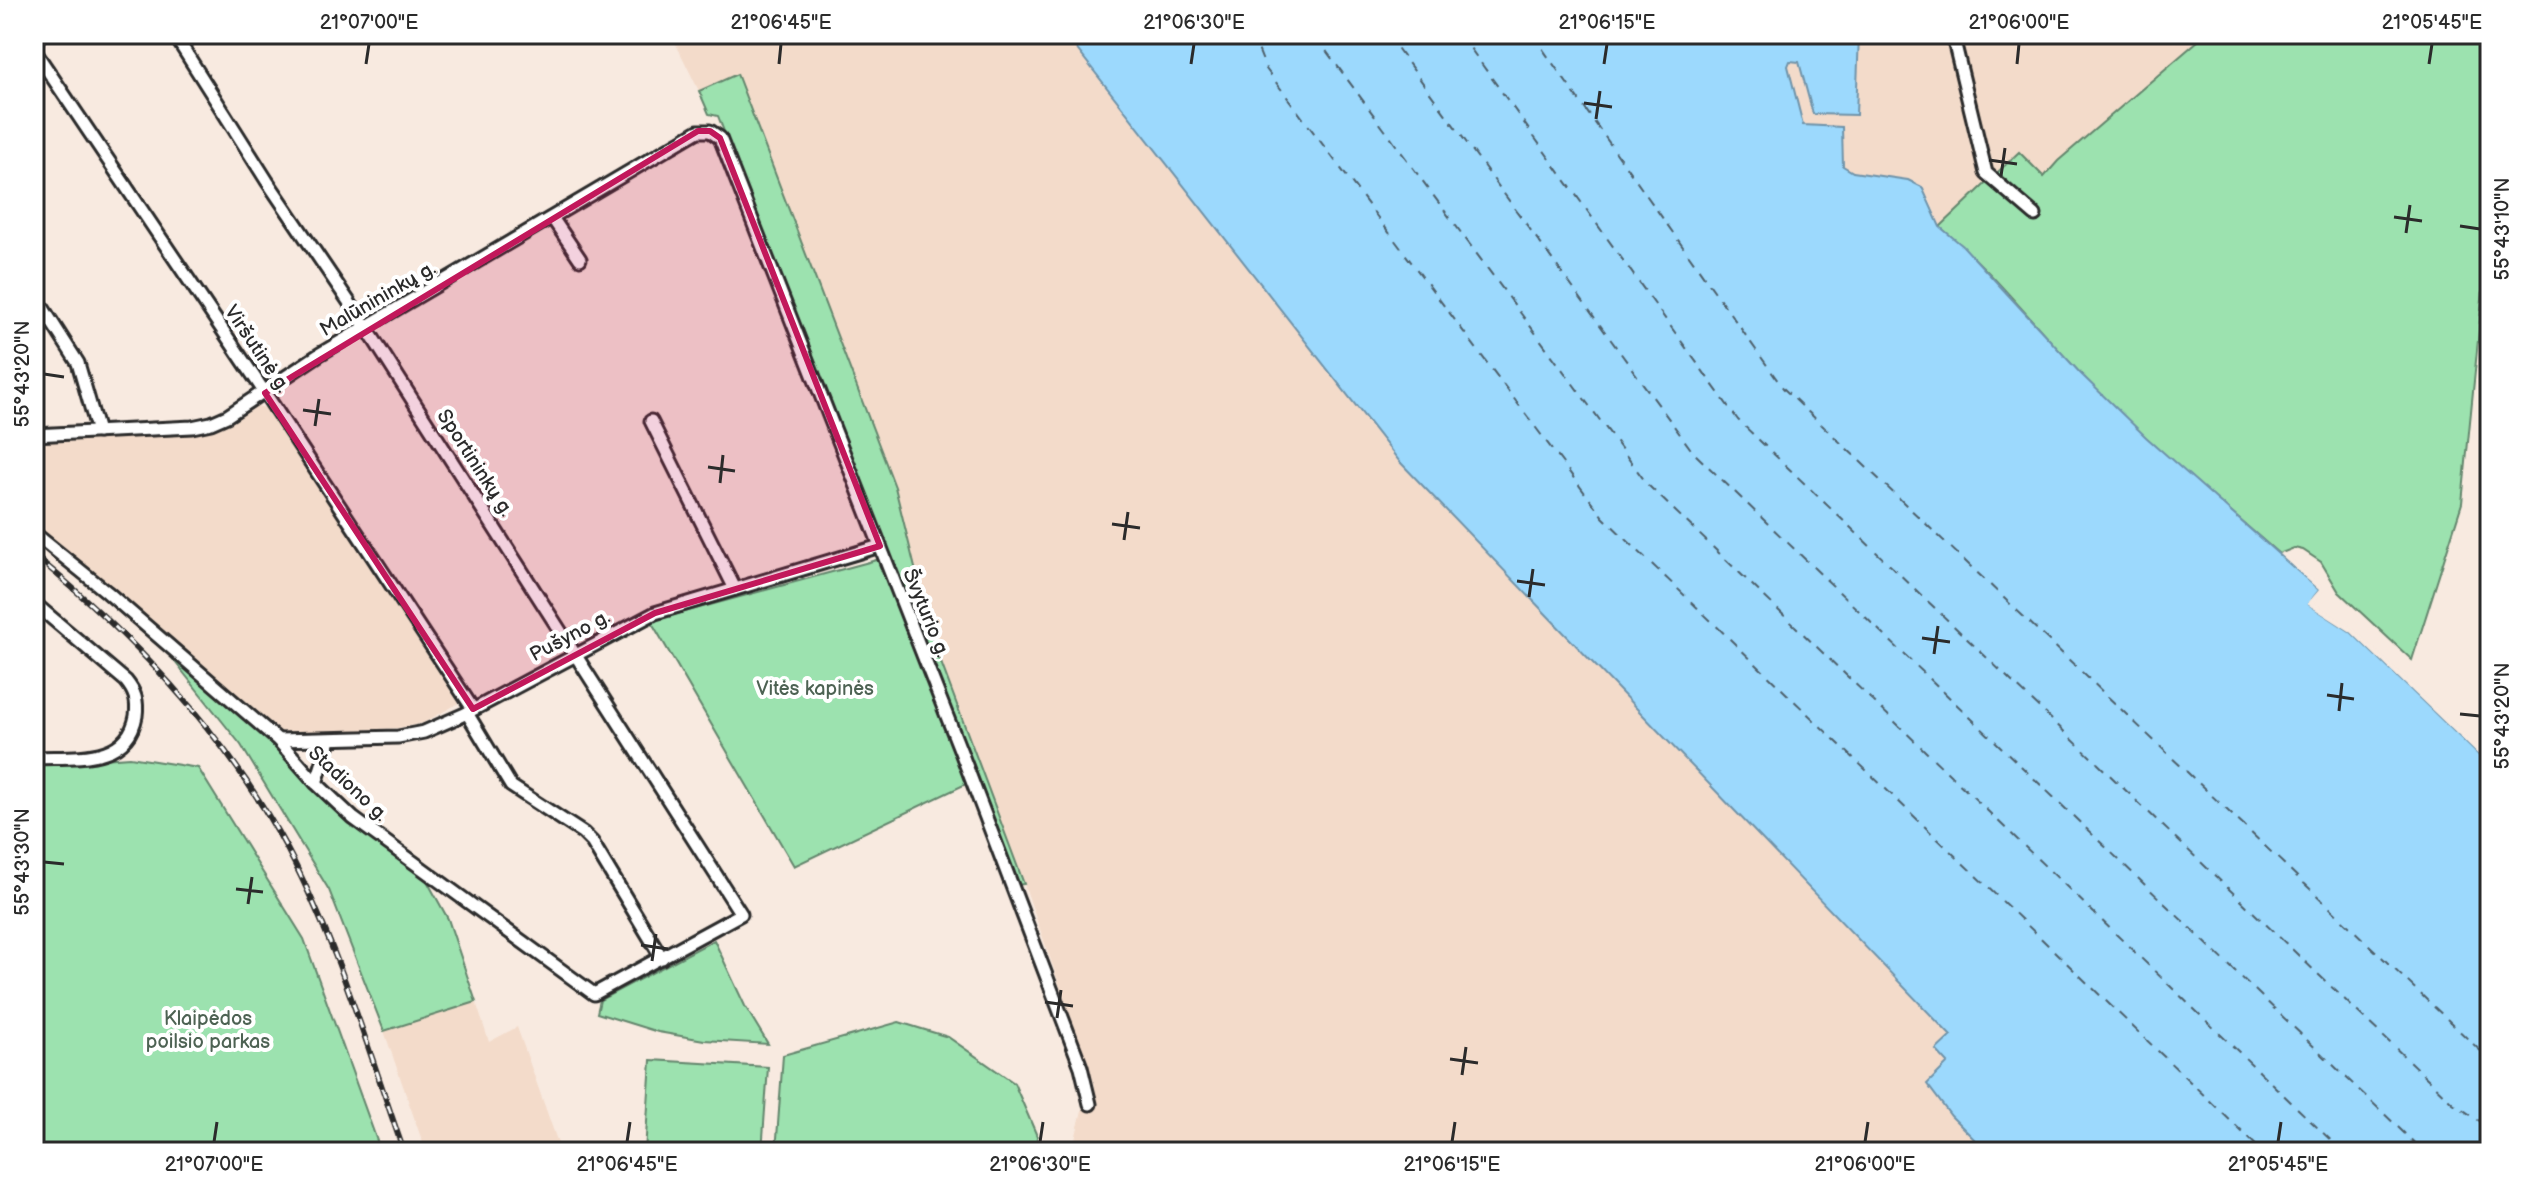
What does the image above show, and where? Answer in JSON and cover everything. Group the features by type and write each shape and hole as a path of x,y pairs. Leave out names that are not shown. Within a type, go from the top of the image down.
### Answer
{"street":[{"path":"34,47 41,34"},
{"name":"Sportininkų g.","path":"174,34 267,181 366,327 741,914"},
{"path":"1949,34 1955,45 1986,173 2035,215"},
{"name":"Viršutinė g.","path":"34,47 265,393 470,711"},
{"name":"Malūnininkų g.","path":"34,435 192,427 211,423 265,393 320,354 698,131 710,131 720,138"},
{"name":"Švyturio g.","path":"720,138 1032,936 1081,1067 1090,1104"},
{"path":"553,219 580,259"},
{"path":"34,294 78,363 98,432"},
{"path":"651,421 735,589"},
{"name":"Stadiono g.","path":"34,533 278,740 316,783 353,818 594,994 741,914"},
{"name":"Pušyno g.","path":"278,740 410,736 470,711 655,613 880,546"},
{"path":"34,603 126,681 136,696 137,707 132,729 121,745 111,752 34,758"},
{"path":"470,711 511,786 592,842 662,958"},
{"path":"316,783 330,740"}],"highlighted area":[{"path":"698,131 710,131 720,138 880,546 655,613 473,709 265,393"}],"shaded area":[{"path":"671,34 1065,34 1400,462 1951,1036 1948,1062 1927,1084 1951,1116 1987,1152 1072,1152 1084,1102 1095,1086 933,641 895,487 737,74 699,91"},
{"path":"1859,34 2168,34 2175,42 2184,34 2206,34 2058,161 2044,177 2019,153 1940,227 1930,200 1908,180 1853,172 1843,166 1842,161 1803,125 1788,65 1791,61 1799,62 1813,114 1855,115"},
{"path":"256,406 266,408 459,703 423,723 398,728 286,733 276,730 119,595 34,527 34,441 215,426"},
{"path":"476,1002 489,1042 517,1027 561,1152 426,1152 384,1031"}],"green space":[{"path":"2206,34 2490,34 2490,218 2462,503 2412,660 2339,592 2321,562 2294,548 2279,554 2152,443 2103,397 1977,261 1940,227 2019,152 2044,177 2058,161"},
{"path":"737,74 895,487 933,641 1024,884 1017,885 718,116 709,114 699,91"},
{"name":"Vitės kapinės","path":"880,559 966,784 794,866 651,621"},
{"path":"173,654 258,729 334,809 426,879 448,919 476,1002 384,1031 329,890 241,745 171,657"},
{"name":"Klaipėdos poilsio parkas","path":"130,757 198,768 304,939 381,1152 34,1152 34,764"},
{"path":"714,940 745,1006 768,1044 704,1040 658,1032 597,1013 600,1000"},
{"path":"899,1022 948,1037 1014,1083 1037,1136 1036,1152 776,1152 783,1055"},
{"path":"651,1060 768,1067 762,1152 645,1152"}],"water":[{"path":"1065,34 1859,34 1856,115 1813,114 1799,62 1790,61 1788,66 1803,125 1842,127 1843,166 1853,172 1908,180 1922,187 1940,227 1963,246 2081,374 2146,437 2319,590 2308,604 2351,632 2490,766 2490,1152 2078,1152 2073,1148 2069,1152 1987,1152 1951,1116 1927,1084 1948,1063 1936,1050 1951,1036 1400,462"}],"pier":[{"path":"2283,552 2322,588 2313,603 2353,629 2490,761 2490,766 2351,632 2307,604 2319,590 2279,554"}],"ferry route":[{"path":"1252,34 1266,69 1603,517 2263,1152"},
{"path":"1320,34 1327,52 1648,485 2343,1152"},
{"path":"1387,34 1693,452 2424,1152"},
{"path":"1460,34 1738,420 2453,1103 2490,1128"},
{"path":"1532,34 1783,388 2490,1060"}],"railway":[{"path":"34,555 105,617 170,684 201,720 256,796 280,836 317,911 349,991 404,1152"}]}
